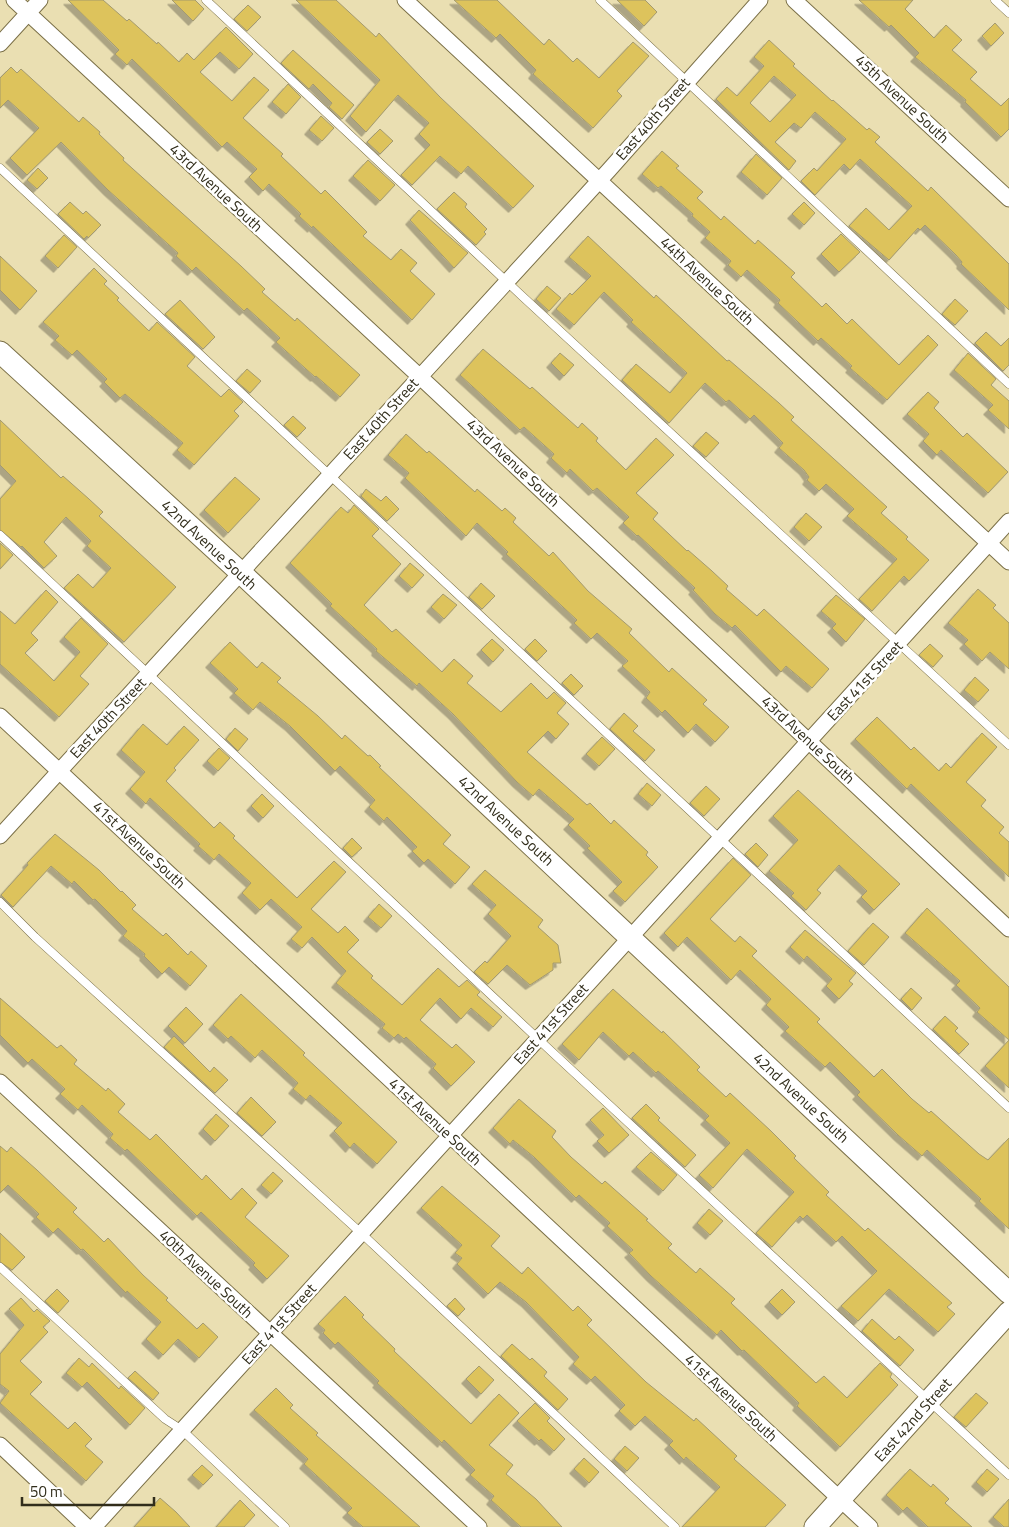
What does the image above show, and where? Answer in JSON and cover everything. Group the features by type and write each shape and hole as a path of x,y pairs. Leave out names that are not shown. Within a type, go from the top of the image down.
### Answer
{"street":[{"name":"43rd Avenue South","path":"14,0 419,376 1009,930"},
{"path":"0,44 40,0"},
{"name":"44th Avenue South","path":"405,0 1009,562"},
{"name":"East 40th Street","path":"0,836 760,0"},
{"name":"45th Avenue South","path":"794,0 1009,199"},
{"name":"42nd Avenue South","path":"0,352 240,572 1009,1293"},
{"name":"East 41st Street","path":"94,1527 1009,521"},
{"name":"41st Avenue South","path":"0,716 870,1527"},
{"name":"40th Avenue South","path":"0,1082 479,1527"},
{"name":"East 42nd Street","path":"816,1527 1009,1312"},
{"path":"0,1446 87,1527"}],"lane":[{"path":"206,0 506,281 900,642 1009,745"},
{"path":"600,0 1009,384"},
{"path":"995,0 1009,13"},
{"path":"0,168 1009,1108"},
{"path":"0,535 538,1039 1009,1475"},
{"path":"0,902 35,937 361,1233 674,1527"},
{"path":"0,1268 165,1419 182,1430 285,1527"}],"building":[{"path":"68,0 103,0 127,21 129,19 157,44 158,42 179,62 187,53 194,60 226,27 253,54 239,69 220,52 200,72 232,101 254,77 269,90 243,118 283,154 281,156 321,194 325,190 367,232 363,236 391,260 401,249 417,263 410,271 435,294 412,320 313,226 312,228 299,216 301,214 269,184 263,191 249,177 257,169 227,142 222,147 132,59 127,65 115,54 119,50"},
{"path":"172,0 195,0 204,9 193,21"},
{"path":"296,0 336,0 376,37 379,33 440,97 534,186 513,208 468,166 461,174 440,156 412,185 401,175 430,145 419,134 429,123 398,95 366,132 350,116 380,80"},
{"path":"454,0 497,0 544,45 549,39 573,62 577,58 599,78 633,42 649,56 617,91 622,96 593,128 533,74 536,70 500,34 496,38"},
{"path":"617,0 645,0 657,12 644,26"},
{"path":"859,0 913,0 905,9 934,38 946,25 962,40 952,50 977,72 970,79 1001,106 1009,98 1009,129 1001,137 965,102 966,100 915,57 919,53 891,25 889,27"},
{"path":"248,5 261,17 247,31 234,19"},
{"path":"995,23 1004,33 991,46 982,36"},
{"path":"769,40 795,64 793,66 832,101 867,130 869,128 880,137 875,142 928,191 931,187 1009,264 1009,310 961,264 962,262 956,255 925,225 920,230 918,228 889,260 849,226 866,208 889,230 912,206 860,159 850,170 844,164 815,195 801,181 814,168 817,171 846,139 815,112 801,128 794,123 775,142 796,161 789,170 716,99 727,87 737,96 764,66 754,57","holes":["774,76 796,95 770,122 750,103"]},
{"path":"293,50 354,105 342,119 329,107 332,103 313,84 309,89 281,63"},
{"path":"11,67 17,73 21,69 79,122 83,117 100,132 99,134 124,158 123,160 265,289 262,292 295,321 297,318 360,375 340,397 276,342 280,338 247,308 244,311 196,267 192,271 176,256 178,253 108,190 61,142 27,175 10,158 39,128 8,100 0,108 0,78"},
{"path":"288,84 301,97 286,114 272,102"},
{"path":"321,116 334,128 322,141 309,130"},
{"path":"380,129 393,141 380,154 367,142"},
{"path":"662,151 679,166 676,168 703,192 697,198 721,220 724,216 755,244 758,240 795,273 791,277 822,307 826,303 847,324 852,319 899,365 928,335 938,345 887,400 850,368 852,366 821,338 818,341 778,303 780,300 747,270 741,277 728,265 731,261 705,238 710,232 692,216 693,214 661,186 658,188 642,174"},
{"path":"756,154 782,178 767,195 741,172"},
{"path":"368,160 395,185 380,201 353,176"},
{"path":"38,168 48,178 37,189 27,180"},
{"path":"454,192 467,204 465,207 487,229 484,232 486,234 476,245 437,209"},
{"path":"70,202 83,214 86,211 101,225 88,238 87,236 84,239 58,214"},
{"path":"804,202 815,213 804,225 792,214"},
{"path":"419,210 468,253 454,268 410,220"},
{"path":"841,234 860,252 839,272 821,254"},
{"path":"64,235 77,247 58,268 45,256"},
{"path":"588,236 654,298 656,295 727,361 729,360 779,403 794,417 791,420 887,507 881,513 908,537 906,539 929,560 909,581 904,576 872,611 859,599 897,559 847,516 854,509 826,484 819,491 807,480 809,477 804,470 779,448 783,443 754,415 750,419 729,400 726,402 705,383 669,423 622,380 636,364 670,393 687,373 631,322 633,320 604,292 574,325 556,309 570,293 572,295 591,276 569,257"},
{"path":"0,256 37,291 20,310 0,290"},
{"path":"94,268 107,281 104,284 119,298 117,300 149,331 157,322 195,357 187,366 221,397 229,389 243,402 234,411 239,416 194,465 177,450 183,443 125,394 120,398 104,382 107,379 77,350 72,355 55,340 59,336 43,322"},
{"path":"547,286 561,298 549,311 536,299"},
{"path":"955,299 968,311 955,325 942,314"},
{"path":"180,300 215,337 203,349 165,314"},
{"path":"986,332 1001,346 1009,338 1009,365 1003,371 975,343"},
{"path":"483,349 530,389 532,387 578,428 582,423 598,438 596,441 626,470 656,438 674,455 636,493 658,513 653,519 728,586 726,589 757,616 764,609 829,669 812,688 786,666 781,672 735,625 732,628 715,614 693,590 695,588 623,523 629,517 597,488 593,491 570,469 567,473 551,458 554,454 524,427 520,430 460,375"},
{"path":"560,353 574,365 564,376 551,363"},
{"path":"968,353 996,379 991,385 1009,401 1009,429 988,410 993,405 954,370"},
{"path":"247,369 261,381 250,393 236,381"},
{"path":"928,392 939,402 934,408 963,437 967,433 1008,472 988,493 941,450 937,455 923,441 929,434 907,414"},
{"path":"293,416 306,428 297,437 284,425"},
{"path":"0,420 61,478 63,476 103,512 99,516 176,587 124,642 64,588 78,574 93,588 111,568 87,546 91,541 66,517 44,542 57,556 44,568 22,546 0,530 0,499 16,481 0,465"},
{"path":"706,432 719,443 706,457 693,446"},
{"path":"406,434 427,453 429,451 475,492 477,489 502,511 505,508 516,518 513,522 549,556 553,552 588,591 632,629 629,633 669,672 672,668 707,700 703,704 729,727 715,742 696,724 688,733 665,710 662,713 646,698 650,692 622,666 628,661 597,633 591,639 574,623 577,620 506,554 508,552 477,523 466,536 405,478 409,473 388,455"},
{"path":"235,477 260,499 228,533 204,510"},
{"path":"366,489 381,501 386,496 399,509 387,521 361,496"},
{"path":"354,505 379,529 372,536 401,564 364,605 392,632 396,629 442,672 454,659 473,676 467,683 501,712 531,683 547,699 554,692 566,703 557,713 569,724 556,739 548,731 527,752 587,805 590,803 611,824 614,820 648,852 646,855 658,867 625,902 613,891 622,882 587,848 590,846 568,825 574,819 539,789 533,796 517,782 453,714 419,683 417,686 376,651 377,649 330,606 332,604 290,563 341,507 348,513"},
{"path":"806,513 822,527 809,541 794,527"},
{"path":"0,543 13,555 0,569"},
{"path":"410,563 424,575 412,588 399,576"},
{"path":"481,583 495,596 482,609 469,597"},
{"path":"978,589 996,605 993,608 1009,623 1009,669 990,652 982,661 964,644 968,640 948,623"},
{"path":"46,590 58,602 31,633 38,640 25,653 54,681 80,652 64,637 81,618 108,644 80,676 89,684 59,717 0,664 0,611 15,624"},
{"path":"443,594 457,605 444,619 431,607"},
{"path":"836,595 865,619 846,642 832,628 836,624 821,611"},
{"path":"492,639 504,650 493,662 481,650"},
{"path":"535,639 547,651 537,661 525,649"},
{"path":"230,642 257,668 262,662 281,678 277,682 342,739 345,735 368,756 370,755 381,766 379,767 451,835 443,844 470,867 455,884 428,859 424,863 412,851 417,847 387,817 384,821 369,807 375,800 340,766 335,771 290,726 260,702 253,710 234,693 238,689 210,663"},
{"path":"930,644 943,656 933,667 919,655"},
{"path":"571,674 583,686 574,695 562,683"},
{"path":"975,677 989,690 978,702 964,690"},
{"path":"624,713 638,726 633,731 655,750 645,761 610,729"},
{"path":"877,717 911,750 914,747 939,771 946,763 951,768 982,733 997,747 966,782 986,800 981,806 1004,827 999,833 1009,842 1009,877 911,784 907,789 855,739"},
{"path":"143,724 167,745 184,726 199,740 174,768 176,770 166,781 214,828 220,822 235,836 233,838 297,898 334,861 346,872 311,909 338,933 345,926 359,940 347,952 373,976 371,978 402,1005 438,968 459,987 467,980 480,992 477,995 502,1017 493,1027 471,1008 461,1019 440,998 420,1020 452,1048 456,1044 475,1062 451,1086 433,1068 436,1064 406,1037 404,1039 398,1034 394,1038 382,1028 385,1024 336,983 346,971 312,937 302,948 291,939 302,927 271,899 260,910 242,893 251,883 219,854 214,860 198,846 200,844 150,798 146,804 130,789 145,772 121,750"},
{"path":"235,728 248,739 238,751 226,739"},
{"path":"602,737 615,749 599,766 586,754"},
{"path":"219,748 230,758 218,771 207,761"},
{"path":"647,783 661,795 652,806 638,794"},
{"path":"706,786 720,799 704,816 690,803"},
{"path":"798,790 900,884 874,910 861,897 867,891 839,865 817,890 821,893 806,910 791,896 794,893 769,871 798,840 773,816"},
{"path":"262,794 274,806 263,818 251,806"},
{"path":"55,834 122,891 136,905 132,909 163,936 166,933 188,955 191,951 207,966 190,986 169,967 162,974 144,956 145,954 123,936 127,931 95,899 93,900 74,881 72,884 51,866 13,907 1,895 28,865 27,863"},
{"path":"352,838 362,848 352,857 343,848"},
{"path":"756,843 768,855 758,867 745,854"},
{"path":"733,858 751,875 710,919 735,942 740,936 757,951 752,956 820,1019 817,1022 874,1077 882,1069 912,1099 929,1113 931,1111 979,1154 988,1160 1009,1138 1009,1229 979,1201 981,1199 927,1150 922,1156 898,1135 857,1095 860,1092 830,1062 825,1067 785,1031 789,1027 766,1005 771,999 740,970 731,980 687,937 678,947 664,933"},
{"path":"485,870 543,920 538,927 558,945 561,963 553,963 553,970 530,985 507,965 488,984 474,972 485,961 487,963 511,936 488,914 496,905 472,884"},
{"path":"379,904 392,916 381,928 368,917"},
{"path":"927,908 1009,987 1009,1040 977,1012 980,1008 956,985 960,981 905,933"},
{"path":"873,923 889,937 864,965 848,951"},
{"path":"805,930 856,973 849,981 853,984 839,999 826,986 832,979 807,956 804,960 790,947"},
{"path":"911,988 922,998 912,1010 901,999"},
{"path":"613,989 662,1033 663,1031 700,1067 697,1070 726,1097 730,1093 771,1131 796,1156 794,1158 829,1192 826,1195 865,1231 868,1228 952,1303 947,1307 955,1314 938,1332 889,1289 858,1321 841,1306 877,1271 842,1236 836,1242 807,1215 803,1219 800,1216 772,1247 756,1233 794,1192 747,1149 713,1188 699,1175 730,1143 705,1120 709,1116 658,1071 656,1073 633,1052 629,1056 603,1032 579,1060 562,1044"},
{"path":"241,994 305,1053 303,1055 397,1142 377,1164 354,1143 350,1148 334,1131 342,1123 310,1095 306,1100 293,1089 298,1083 262,1050 255,1058 231,1036 228,1039 213,1025"},
{"path":"0,998 57,1048 61,1045 77,1060 74,1064 106,1091 108,1088 125,1104 118,1112 150,1140 156,1134 202,1180 206,1175 231,1200 242,1188 257,1203 245,1217 289,1256 267,1279 253,1265 255,1263 201,1212 197,1216 127,1149 125,1151 110,1138 113,1134 82,1105 78,1110 60,1094 65,1089 32,1059 28,1063 0,1035"},
{"path":"186,1007 203,1024 185,1043 168,1026"},
{"path":"945,1016 958,1028 955,1031 969,1044 959,1054 933,1029"},
{"path":"174,1036 210,1072 214,1067 228,1080 215,1093 164,1047"},
{"path":"1009,1040 1009,1088 985,1066"},
{"path":"251,1097 276,1122 262,1136 237,1113"},
{"path":"519,1099 556,1131 552,1137 571,1157 602,1184 605,1181 648,1219 646,1220 672,1244 668,1248 696,1273 700,1268 735,1299 731,1303 816,1383 824,1376 847,1398 880,1363 892,1374 890,1377 898,1385 840,1447 797,1406 799,1403 744,1350 742,1351 721,1330 717,1335 651,1276 629,1253 633,1250 607,1226 610,1223 579,1195 576,1198 534,1157 513,1140 510,1144 493,1128"},
{"path":"646,1104 660,1118 658,1120 696,1155 685,1167 632,1118"},
{"path":"603,1108 629,1135 609,1153 597,1141 604,1135 590,1120"},
{"path":"216,1114 229,1126 215,1141 203,1129"},
{"path":"0,1146 7,1152 11,1147 37,1170 77,1208 73,1212 104,1242 108,1238 168,1298 166,1300 197,1329 203,1323 218,1337 199,1358 178,1339 163,1355 146,1339 161,1322 127,1291 126,1293 83,1249 81,1250 58,1228 53,1233 36,1217 39,1214 8,1185 0,1193"},
{"path":"651,1152 677,1175 663,1191 636,1167"},
{"path":"273,1172 283,1181 271,1194 261,1185"},
{"path":"442,1186 500,1236 491,1246 522,1274 528,1267 573,1311 578,1306 592,1320 587,1325 646,1382 694,1421 696,1418 737,1456 734,1459 786,1505 765,1527 682,1527 720,1487 686,1457 684,1460 669,1445 673,1441 645,1416 635,1426 619,1411 625,1405 595,1376 591,1380 573,1364 579,1357 526,1302 500,1282 488,1294 457,1264 462,1258 455,1253 462,1245 421,1208"},
{"path":"709,1209 723,1221 710,1235 697,1223"},
{"path":"0,1233 25,1257 12,1270 0,1262"},
{"path":"57,1289 69,1301 58,1313 45,1301"},
{"path":"782,1289 795,1302 782,1315 769,1302"},
{"path":"345,1296 364,1315 362,1317 395,1349 394,1351 471,1424 499,1394 519,1413 489,1445 513,1465 506,1474 536,1499 562,1527 521,1527 491,1500 494,1496 470,1475 475,1470 444,1440 442,1443 377,1383 379,1381 338,1342 335,1345 323,1333 325,1330 318,1324"},
{"path":"21,1298 34,1312 37,1309 50,1321 43,1327 48,1332 20,1361 42,1382 30,1394 68,1429 75,1422 92,1439 85,1446 103,1462 86,1481 0,1403 9,1391 0,1384 0,1354 24,1325 9,1309"},
{"path":"455,1298 465,1309 458,1316 447,1306"},
{"path":"872,1319 895,1340 899,1336 914,1350 900,1366 862,1331"},
{"path":"512,1344 530,1360 532,1358 547,1372 544,1376 568,1399 558,1410 501,1356"},
{"path":"79,1358 89,1367 92,1363 119,1389 121,1386 145,1408 130,1425 87,1382 82,1387 66,1373"},
{"path":"479,1366 494,1380 481,1394 466,1379"},
{"path":"135,1371 159,1393 153,1400 128,1378"},
{"path":"276,1388 293,1405 290,1408 318,1433 316,1435 420,1527 363,1527 347,1513 352,1508 304,1464 308,1459 254,1410"},
{"path":"976,1393 988,1403 966,1427 954,1417"},
{"path":"535,1403 550,1418 547,1421 565,1439 554,1451 541,1439 539,1441 517,1421"},
{"path":"625,1446 639,1458 627,1471 614,1459"},
{"path":"584,1458 599,1472 589,1483 574,1469"},
{"path":"202,1465 213,1475 203,1485 192,1475"},
{"path":"910,1469 931,1487 933,1484 949,1499 945,1503 972,1527 928,1527 907,1507 903,1511 886,1495"},
{"path":"987,1469 999,1479 987,1492 976,1482"},
{"path":"160,1498 176,1512 190,1527 134,1527"},
{"path":"1009,1499 1009,1527 1004,1527 993,1517"},
{"path":"240,1500 255,1515 244,1527 216,1527"}]}
